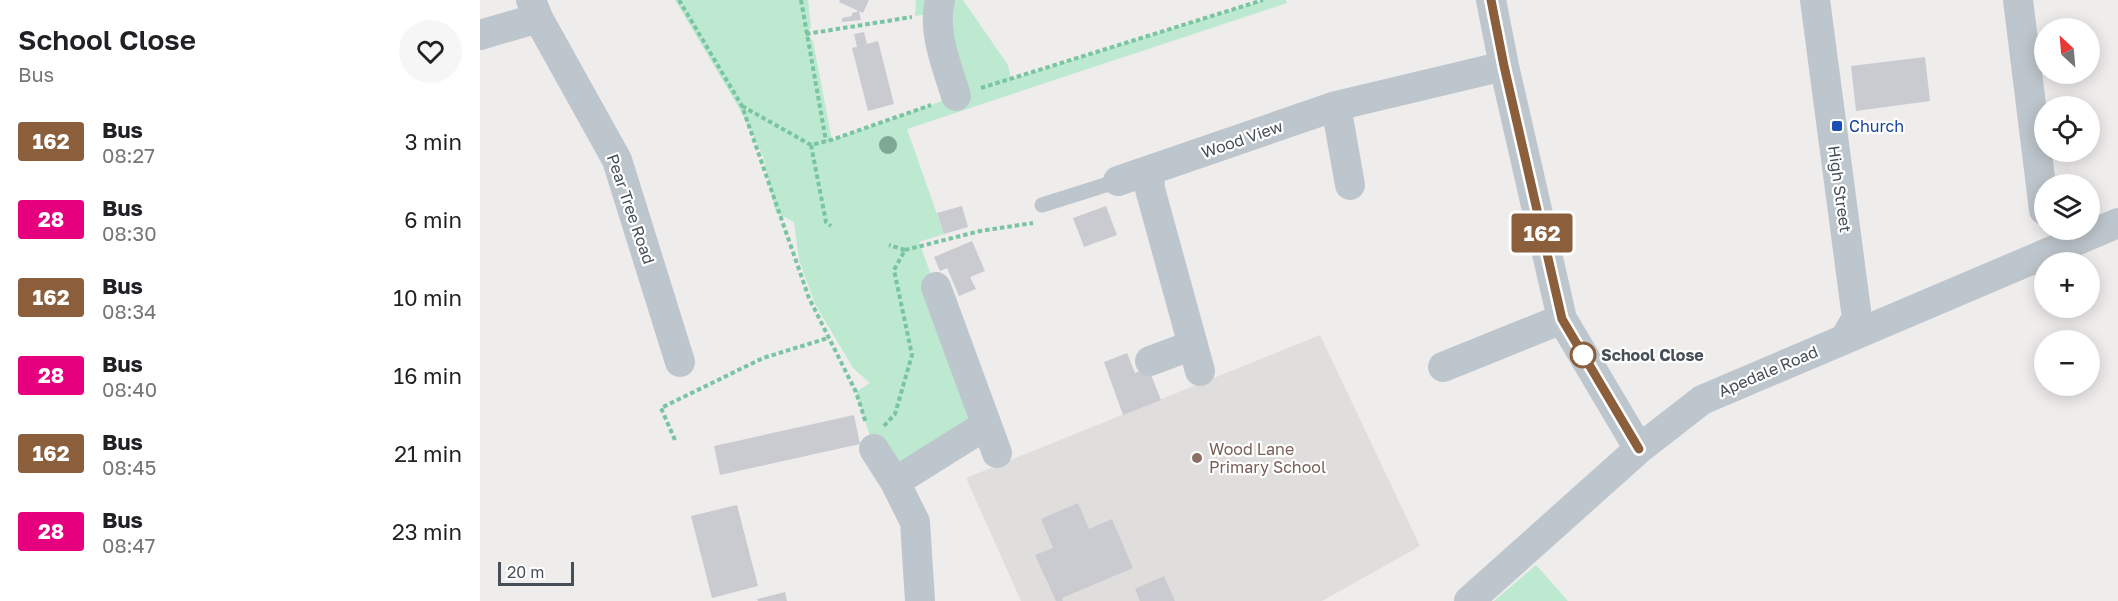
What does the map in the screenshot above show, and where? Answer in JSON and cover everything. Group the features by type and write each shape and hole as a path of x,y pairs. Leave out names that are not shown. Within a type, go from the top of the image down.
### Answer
{"street":[{"path":"1491,0 1562,319 1639,449"},
{"name":"High Street","path":"1815,0 1857,318 1845,338"},
{"path":"2018,0 2040,174"},
{"path":"938,6 939,39 956,96"},
{"path":"480,35 534,9"},
{"name":"Pear Tree Road","path":"534,9 617,160 680,362"},
{"name":"Wood View","path":"1118,181 1336,106 1504,66"},
{"path":"1336,106 1350,185"},
{"path":"1149,171 1150,189 1197,358 1150,361"},
{"name":"Apedale Road","path":"1469,601 1639,449 1701,400 1845,338 2048,241 2118,223"},
{"path":"936,287 997,453"},
{"path":"1443,367 1562,319"},
{"path":"895,482 986,425"},
{"path":"872,445 895,482 915,522 920,601"}],"lane":[{"path":"1042,206 1118,181"}],"path":[{"path":"679,0 742,106 809,298 856,392 872,445"},
{"path":"801,0 826,141"},
{"path":"742,106 811,145 956,96 1263,0"},
{"path":"806,34 938,6"},
{"path":"811,145 826,222 831,226"},
{"path":"889,245 905,250 980,231 1036,223"},
{"path":"872,445 895,414 912,355 894,270 905,250"},
{"path":"675,440 661,408 763,358 828,338"}],"shaded area":[{"name":"Wood Lane Primary School","path":"1320,335 1420,546 1322,601 1021,601 966,478"}],"green space":[{"path":"675,0 808,0 811,27 807,34 813,41 832,140 956,96 936,13 915,16 916,0 963,0 1008,65 1011,79 1263,0 1286,0 1287,3 907,129 944,234 919,242 986,425 895,482 874,449 856,392 870,383 853,368 815,304 799,260 794,222 776,213 763,156 739,108"},
{"path":"1536,565 1568,601 1494,601"}],"building":[{"path":"840,0 869,0 863,13 839,2"},
{"path":"859,11 861,20 842,22 842,18 852,16 852,13"},
{"path":"864,32 867,44 878,41 894,104 868,111 852,48 857,47 854,34"},
{"path":"1925,57 1930,101 1856,111 1851,66"},
{"path":"962,206 968,227 944,234 937,213"},
{"path":"1106,206 1117,235 1084,247 1073,218"},
{"path":"972,241 985,271 970,277 976,289 959,296 947,268 940,271 934,257"},
{"path":"1127,353 1135,373 1148,367 1161,400 1123,415 1104,362"},
{"path":"854,415 860,444 720,475 714,446"},
{"path":"1078,503 1089,529 1112,519 1133,568 1062,598 1063,601 1056,601 1035,555 1053,548 1041,519"},
{"path":"737,505 758,586 712,598 691,516"},
{"path":"1164,576 1175,601 1140,601 1135,589"},
{"path":"785,592 787,601 758,601 757,599"}],"bus line":[{"name":"162","path":"1491,0 1562,319 1639,449"}],"place":[{"name":"Church","path":"1837,126"},
{"name":"School Close","path":"1583,355"},
{"name":"Wood Lane Primary School","path":"1197,458"}]}
